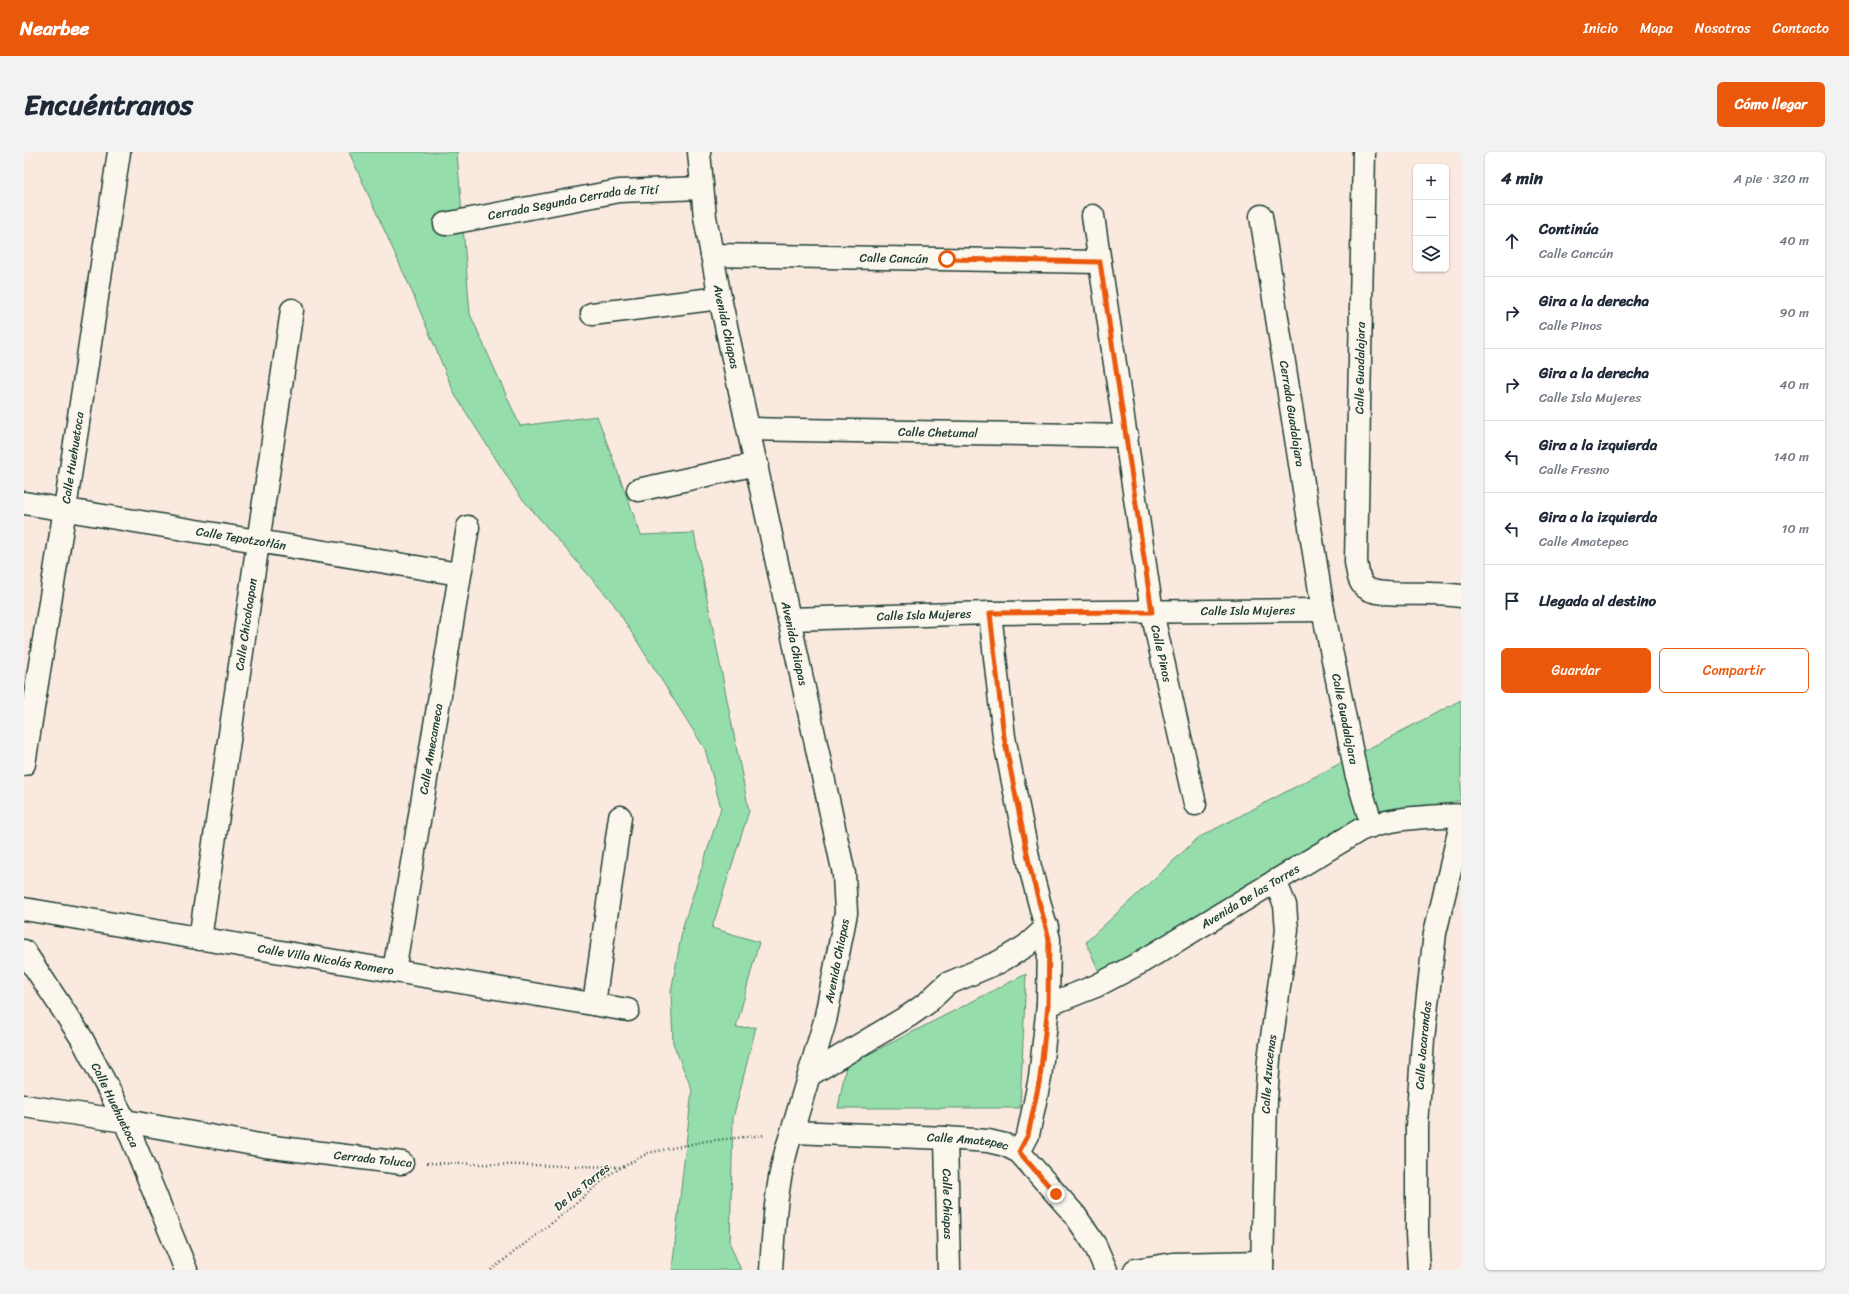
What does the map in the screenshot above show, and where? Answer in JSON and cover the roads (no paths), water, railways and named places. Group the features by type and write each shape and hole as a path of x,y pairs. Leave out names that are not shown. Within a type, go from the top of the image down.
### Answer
{"street":[{"name":"Calle Huehuetoca","path":"24,764 65,509 119,152"},
{"name":"Avenida Chiapas","path":"699,152 702,188 720,298 757,464 844,874 846,894 846,913 825,1021 811,1074 783,1162 776,1198 771,1270"},
{"name":"Calle Guadalajara","path":"1364,152 1356,562 1362,584 1368,590 1379,593 1461,596"},
{"name":"Cerrada Segunda Cerrada de Tití","path":"445,224 619,191 702,188"},
{"name":"Calle Pinos","path":"1093,216 1127,436 1152,612 1195,804"},
{"name":"Cerrada Guadalajara","path":"1261,216 1323,610"},
{"name":"Calle Cancún","path":"712,255 1100,262"},
{"path":"592,314 720,298"},
{"name":"Calle Chicoloapan","path":"200,939 292,310"},
{"name":"Calle Chetumal","path":"749,430 1127,436"},
{"path":"638,490 757,464"},
{"name":"Calle Tepotzotlán","path":"24,503 459,574"},
{"name":"Calle Amecameca","path":"394,971 468,527"},
{"name":"Calle Guadalajara","path":"1323,610 1356,773 1372,826"},
{"name":"Calle Isla Mujeres","path":"789,619 990,613 1323,610"},
{"path":"990,613 1004,737 1030,868 1039,904 1047,927 1050,953 1048,1005 1040,1078 1028,1135 1019,1152"},
{"name":"Avenida De las Torres","path":"1048,1005 1096,986 1138,964 1360,830 1372,826 1413,818 1461,815"},
{"path":"594,1004 620,816"},
{"name":"Calle Jacarandas","path":"1419,1270 1417,1232 1416,1126 1423,1040 1435,933 1461,824"},
{"name":"Calle Azucenas","path":"1262,1266 1266,1099 1269,1059 1287,930 1285,905 1275,881"},
{"name":"Calle Villa Nicolás Romero","path":"24,908 200,939 628,1010"},
{"path":"811,1074 910,1015 927,1003 947,984 999,962 1026,946 1047,927"},
{"name":"Calle Huehuetoca","path":"24,951 81,1037 126,1121 186,1270"},
{"name":"Cerrada Toluca","path":"24,1106 126,1121 265,1146 402,1163"},
{"name":"Calle Amatepec","path":"792,1132 946,1138 988,1141 1005,1145 1019,1152 1075,1215 1095,1245 1106,1270"},
{"name":"Calle Chiapas","path":"946,1138 949,1270"},
{"path":"1135,1270 1173,1264 1262,1266"}]}
